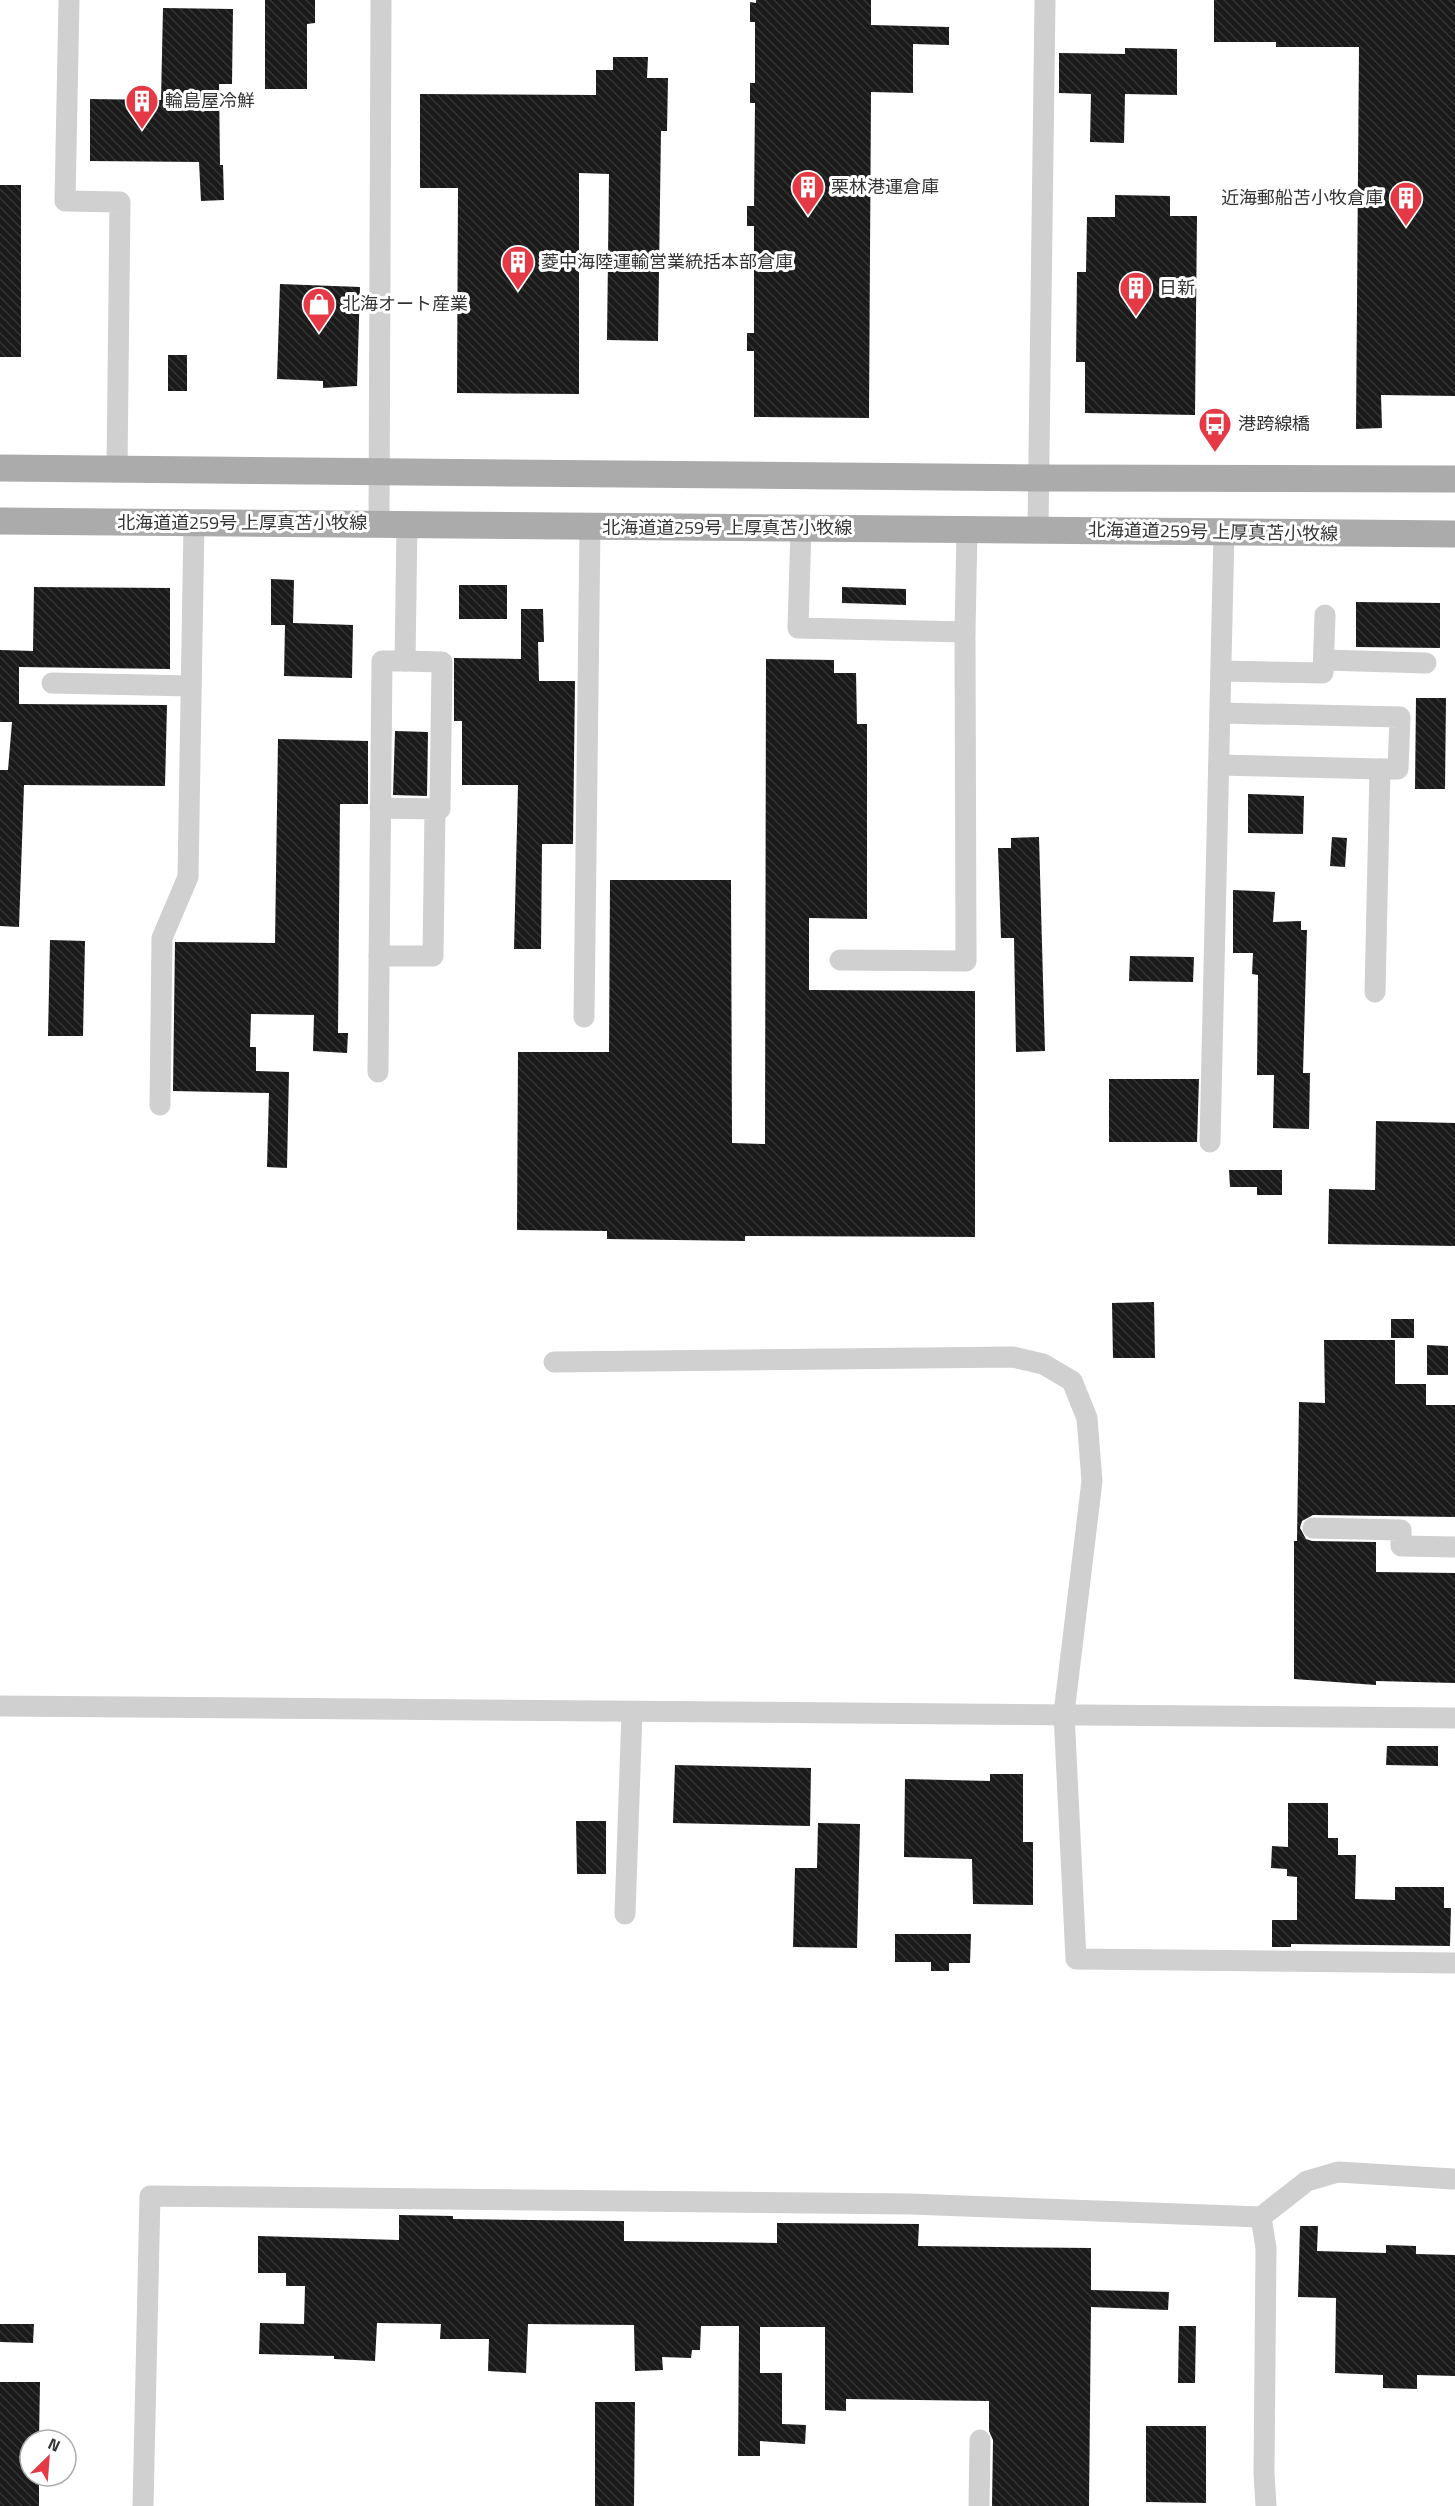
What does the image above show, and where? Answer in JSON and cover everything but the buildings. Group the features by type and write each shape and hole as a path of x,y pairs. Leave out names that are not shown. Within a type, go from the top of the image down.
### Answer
{"main road":[{"path":"0,468 1038,478 1455,478"},
{"name":"北海道道259号 上厚真苫小牧線","path":"0,521 1455,534"}],"street":[{"path":"69,0 64,201 120,202 117,469"},
{"path":"379,524 381,0"},
{"path":"1038,530 1045,0"},
{"path":"160,1105 162,938 188,877 194,523"},
{"path":"405,661 407,525"},
{"path":"584,1017 590,526"},
{"path":"801,528 798,628 965,632"},
{"path":"840,960 966,961 967,530"},
{"path":"1210,1142 1224,532"},
{"path":"1221,671 1323,674 1325,615"},
{"path":"1324,660 1426,663"},
{"path":"378,1072 380,808 382,661 442,662 440,809 380,808"},
{"path":"52,683 191,686"},
{"path":"1219,765 1398,769 1400,717 1220,714"},
{"path":"1376,992 1380,769"},
{"path":"379,956 433,956 435,809"},
{"path":"554,1362 1013,1357 1043,1364 1072,1380 1087,1418 1092,1480 1064,1713 1076,1959 1455,1963"},
{"path":"1313,1528 1401,1530 1401,1546 1455,1547"},
{"path":"0,1707 1064,1713 1455,1718"},
{"path":"625,1914 632,1712"},
{"path":"143,2506 150,2196 909,2204 1262,2217 1307,2181 1338,2172 1453,2179"},
{"path":"1262,2217 1266,2248 1264,2473 1266,2506"},
{"path":"979,2506 980,2440"}],"place":[{"name":"輪島屋冷鮮","path":"142,130"},
{"name":"栗林港運倉庫","path":"808,216"},
{"name":"近海郵船苫小牧倉庫","path":"1406,227"},
{"name":"菱中海陸運輸営業統括本部倉庫","path":"518,291"},
{"name":"日新","path":"1136,317"},
{"name":"北海オート産業","path":"319,333"},
{"name":"港跨線橋","path":"1215,453"}]}
